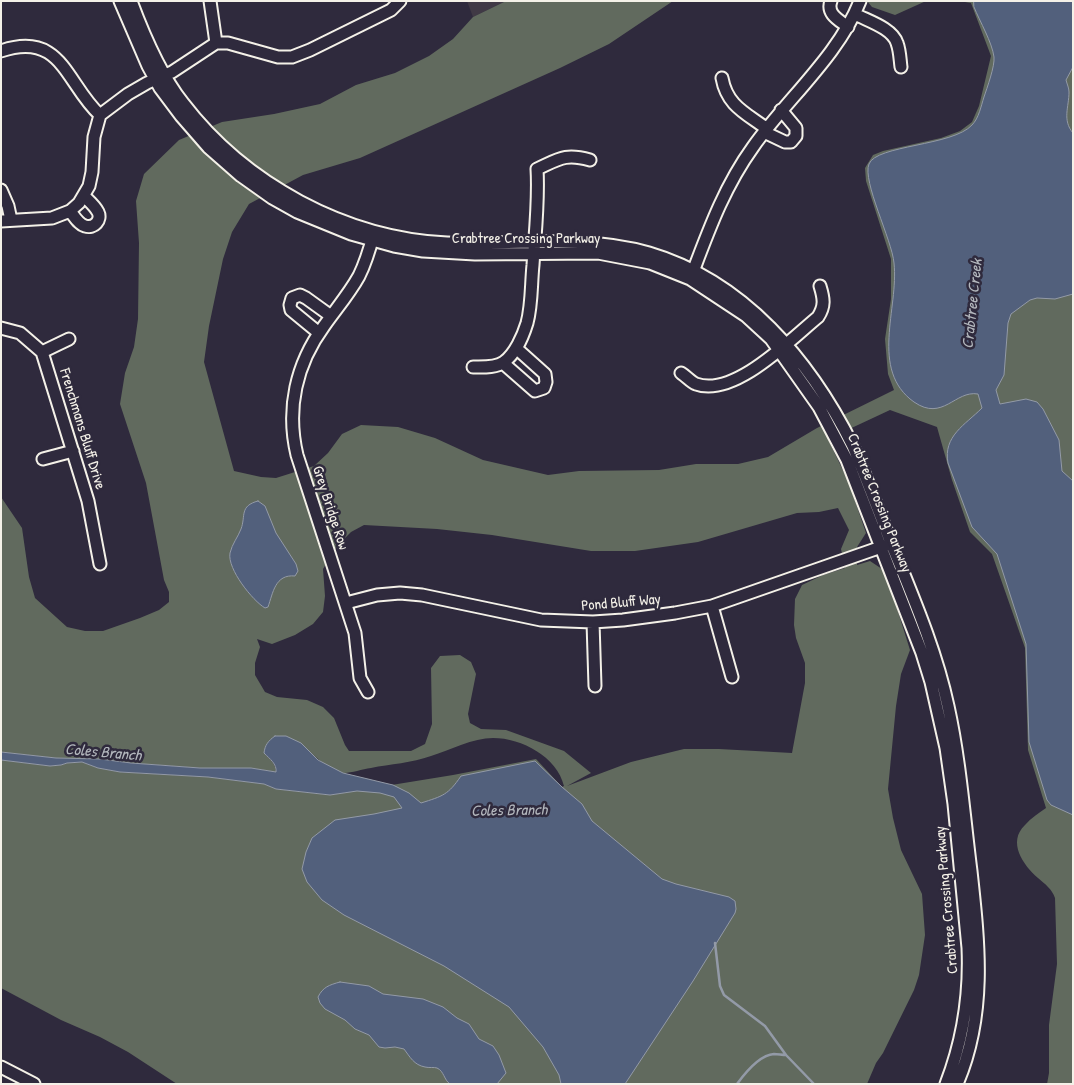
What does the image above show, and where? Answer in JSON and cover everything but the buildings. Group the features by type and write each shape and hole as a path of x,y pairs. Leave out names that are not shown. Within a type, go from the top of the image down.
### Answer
{"street":[{"name":"Crabtree Crossing Parkway","path":"120,1 133,34 160,78"},
{"name":"Crabtree Crossing Parkway","path":"131,1 171,103 218,156 272,198 309,218 345,232 534,248 587,242 626,247 649,253 692,274 713,281 744,303 822,391 842,424 862,468 931,682 946,748 954,804 968,948 969,986 961,1036 946,1084"},
{"path":"210,1 216,43"},
{"path":"1,190 8,206 6,220 52,218 70,211 84,196 91,179 94,137 100,115 128,94 160,78 216,43 228,43 278,57 292,57 300,55 391,10 400,1"},
{"path":"830,1 829,10 833,16 848,27"},
{"path":"692,274 713,219 733,178 781,110 833,48 848,27 855,14 858,2"},
{"path":"855,14 894,37 898,45 901,67"},
{"path":"1,51 11,47 22,47 39,48 51,53 65,66 82,95 100,115"},
{"path":"722,78 724,89 731,102 766,131 785,142 794,140 796,128 781,110"},
{"path":"474,367 493,366 503,363 516,348 527,323 534,248 538,185 537,169 565,156 576,156 590,160"},
{"path":"70,211 85,226 96,224 99,220 97,209 84,196"},
{"name":"Grey Bridge Row","path":"368,692 360,678 357,645 346,604 293,440 292,405 296,382 306,355 359,275 368,256 373,235"},
{"path":"681,373 695,384 700,385 725,383 736,380 753,371 818,317 823,310 824,301 820,286"},
{"path":"319,333 291,310 292,298 300,295 331,316"},
{"path":"1,328 20,333 42,352 69,339"},
{"path":"503,363 529,388 535,391 544,388 546,382 545,374 516,348"},
{"name":"Frenchmans Bluff Drive","path":"42,352 88,501 100,564"},
{"path":"43,459 73,451"},
{"name":"Crabtree Crossing Parkway","path":"886,545 928,636 948,705 960,776 978,935 979,972 972,1034 965,1063 956,1084"},
{"name":"Pond Bluff Way","path":"346,604 388,593 410,593 523,617 593,622 675,613 712,606 886,545"},
{"path":"712,606 732,677"},
{"path":"593,622 595,686"},
{"path":"1,1067 34,1084"}],"shaded area":[{"path":"467,1 506,1 473,17"}],"green space":[{"path":"506,1 673,1 609,44 560,68 360,158 303,175 249,204 232,232 223,259 209,326 204,362 234,471 276,478 314,466 328,453 342,434 361,425 398,427 435,438 483,460 548,475 579,471 659,470 696,464 738,464 768,457 817,428 894,390 888,374 885,339 891,299 891,259 866,181 865,168 873,155 941,138 960,131 972,122 979,106 991,56 971,3 959,1 1073,1 1073,1084 1047,1084 1049,1073 1049,1025 1057,964 1055,898 1048,887 1027,867 1017,846 1017,839 1025,825 1046,808 1028,750 1025,648 992,554 970,532 952,480 937,427 890,410 828,439 849,483 866,533 857,547 857,565 870,561 882,569 891,589 910,650 901,674 888,789 901,850 922,894 925,935 919,975 914,990 867,1084 177,1084 128,1052 61,1020 1,988 1,760 50,766 82,762 98,768 120,772 208,777 264,784 276,789 330,795 536,759 562,787 564,786 554,766 537,751 515,741 493,738 470,742 416,760 344,773 327,766 301,743 264,753 274,764 276,772 251,768 200,768 100,759 56,758 1,752 1,497 22,528 29,577 35,598 67,627 85,631 103,631 159,610 169,602 169,592 164,580 146,483 120,404 125,373 134,347 138,319 139,243 136,201 144,174 179,140 222,122 274,114 320,104 356,85 395,73 429,56 453,39 473,17","holes":["838,508 849,530 841,549 845,568 823,575 802,585 795,599 794,625 796,638 805,663 805,683 792,753 684,749 631,762 567,786 591,773 564,751 506,730 481,729 470,723 468,714 476,674 471,662 460,655 440,656 431,668 432,724 425,744 411,751 349,751 334,718 323,707 307,700 277,697 265,692 255,675 255,663 260,647 257,639 272,644 295,635 313,624 323,612 325,596 323,569 338,545 351,532 364,525 437,529 492,535 591,551 635,551 698,542 797,513 819,512"]},
{"path":"867,1 926,1 895,15 872,7"}],"water":[{"name":"Crabtree Creek","path":"974,1 1073,1 1073,67 1066,80 1069,92 1067,118 1073,133 1073,294 1055,299 1037,298 1030,300 1011,314 1008,323 1004,375 996,390 1000,404 1026,399 1037,402 1043,409 1059,440 1062,471 1073,481 1073,815 1051,805 1047,800 1029,742 1026,644 997,554 972,527 948,463 947,454 952,438 982,408 978,394 962,396 948,404 933,409 924,407 914,402 900,389 893,373 889,356 894,263 873,197 868,172 869,164 875,158 885,153 933,142 962,132 972,125 976,119 980,112 994,57 974,7"},
{"path":"258,501 265,506 276,533 296,564 298,571 295,576 288,576 279,581 273,591 268,607 265,608 254,599 242,584 230,560 230,553 241,529 244,512 248,506"},
{"path":"275,736 286,736 301,743 318,760 343,773 393,785 409,793 421,803 444,794 461,776 535,761 582,804 592,821 662,879 729,897 735,901 735,913 625,1084 561,1084 559,1075 543,1047 509,1007 444,966 344,915 322,900 307,882 302,869 312,838 335,820 402,808 394,797 380,793 357,791 330,795 276,789 264,784 208,777 120,772 98,768 82,762 50,766 1,760 1,752 56,758 100,759 200,768 251,768 276,772 274,764 264,753 267,743"},
{"path":"340,982 369,986 383,994 423,999 443,1007 457,1018 469,1024 479,1039 493,1046 499,1055 506,1073 497,1084 450,1084 439,1069 418,1064 404,1049 379,1047 369,1035 355,1029 345,1020 325,1009 320,1003 318,997 322,991 330,985"}],"waterway":[{"name":"Coles Branch","path":"715,943 720,986 724,995 765,1026 786,1055 814,1084"},
{"path":"737,1084 753,1065 768,1055 786,1055"}]}
